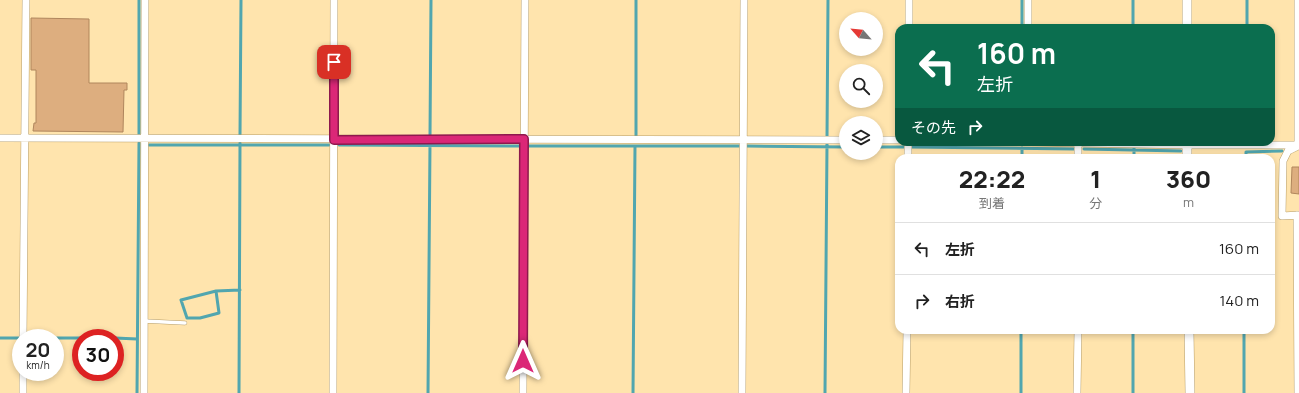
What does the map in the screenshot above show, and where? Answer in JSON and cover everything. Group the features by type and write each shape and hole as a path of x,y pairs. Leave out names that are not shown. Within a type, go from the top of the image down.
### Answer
{"street":[{"path":"23,329 26,0"},
{"path":"144,393 145,0"},
{"path":"333,393 334,0"},
{"path":"523,393 525,0"},
{"path":"742,393 744,0"},
{"path":"909,0 909,24"},
{"path":"1028,0 1028,24"},
{"path":"1187,0 1187,24"},
{"path":"1298,0 1298,145"},
{"path":"0,138 839,140"},
{"path":"883,140 895,140"},
{"path":"1275,145 1298,145"},
{"path":"1298,145 1288,152 1283,161 1282,216 1298,215 1298,393"},
{"path":"906,393 907,334"},
{"path":"1077,393 1078,334"},
{"path":"1189,334 1190,393"},
{"path":"23,381 23,393"}],"lane":[{"path":"144,321 185,323"}],"building":[{"path":"31,18 89,19 89,83 127,83 127,90 124,90 123,132 33,131 34,123 36,123 36,70 31,70"},
{"path":"1292,167 1299,167 1299,194 1291,193"}],"waterway":[{"path":"139,0 139,135"},
{"path":"240,135 241,0"},
{"path":"430,136 431,0"},
{"path":"636,0 636,137"},
{"path":"827,138 828,0"},
{"path":"1022,0 1022,24"},
{"path":"1133,0 1133,24"},
{"path":"1247,0 1247,24"},
{"path":"137,393 139,143"},
{"path":"239,393 240,143"},
{"path":"428,393 430,143"},
{"path":"825,393 827,144"},
{"path":"149,145 329,145"},
{"path":"339,145 520,146"},
{"path":"529,146 739,146"},
{"path":"633,393 635,146"},
{"path":"747,146 839,147"},
{"path":"883,147 904,147"},
{"path":"911,147 1075,149"},
{"path":"1022,148 1022,154"},
{"path":"1134,148 1134,154"},
{"path":"1084,149 1181,151"},
{"path":"1246,154 1246,152 1282,151"},
{"path":"216,291 219,313 200,318 187,318 181,300 216,291 240,290"},
{"path":"1021,334 1021,393"},
{"path":"1133,334 1133,393"},
{"path":"1244,334 1244,393"},
{"path":"0,338 12,338"},
{"path":"64,338 72,338"},
{"path":"124,338 137,339"}],"route":[{"path":"334,62 334,140 524,139 523,361"}]}
